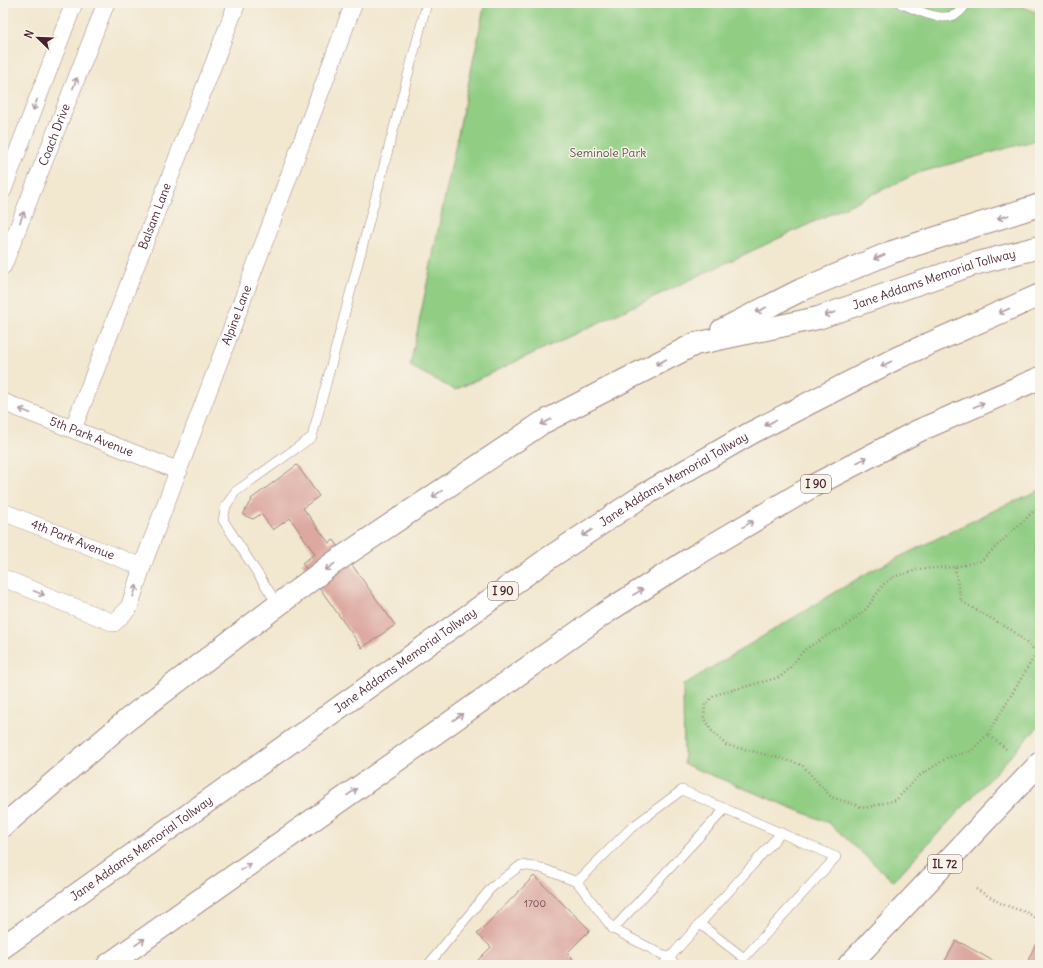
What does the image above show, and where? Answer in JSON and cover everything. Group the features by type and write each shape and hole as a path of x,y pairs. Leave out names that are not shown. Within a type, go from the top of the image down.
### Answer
{"main road":[{"path":"696,344 801,290 892,252 1040,205"},
{"name":"Jane Addams Memorial Tollway","path":"3,826 127,720 332,564 542,423 696,344 818,318 974,264 1040,247"},
{"name":"Jane Addams Memorial Tollway","path":"3,947 550,558 644,495 751,433 890,362 1040,295"},
{"name":"I 90","path":"108,965 605,613 702,552 811,487 918,431 1040,378"},
{"name":"IL 72","path":"849,965 1040,763"}],"street":[{"path":"3,190 74,3"},
{"name":"Coach Drive","path":"3,266 106,3"},
{"name":"Balsam Lane","path":"73,429 237,3"},
{"name":"Alpine Lane","path":"3,578 114,623 129,608 142,567 354,3"},
{"name":"5th Park Avenue","path":"3,402 179,471"},
{"name":"4th Park Avenue","path":"3,512 142,567"}],"lane":[{"path":"278,605 223,520 226,506 235,492 312,437 427,3"},
{"path":"900,3 927,14 940,17 956,15 966,3"},
{"path":"577,882 631,828 682,790 836,857 744,958 700,924"},
{"path":"613,929 725,809"},
{"path":"428,965 491,888 521,865 541,868 577,882 613,929 670,963 700,924 781,833"}],"path":[{"path":"1040,510 1035,510 981,561 955,566 920,568 894,577 884,585 866,609 845,627 833,632 804,650 789,669 780,677 715,695 705,704 704,717 712,731 726,745 802,765 831,797 865,808 896,800 919,776 948,758 971,751 988,734 1037,652 1040,650"},
{"path":"955,566 961,601 1013,631 1037,652"},
{"path":"988,734 1006,749"},
{"path":"976,889 1002,904 1028,913 1040,921"}],"green space":[{"name":"Seminole Park","path":"485,3 1014,3 1040,14 1040,139 918,173 455,390 410,366"},
{"path":"1040,490 1040,725 893,881 829,823 684,764 683,685 867,573 1005,505"}],"building":[{"path":"297,465 319,496 303,508 329,543 334,540 395,625 362,648 302,563 315,554 290,518 273,530 261,514 253,519 243,515 249,503 252,501 251,499"},
{"path":"534,876 590,930 567,953 579,965 473,965 491,947 477,934"},
{"path":"956,941 965,945 1000,965 943,965"},
{"path":"1035,945 1040,948 1040,965 1026,965"}]}
